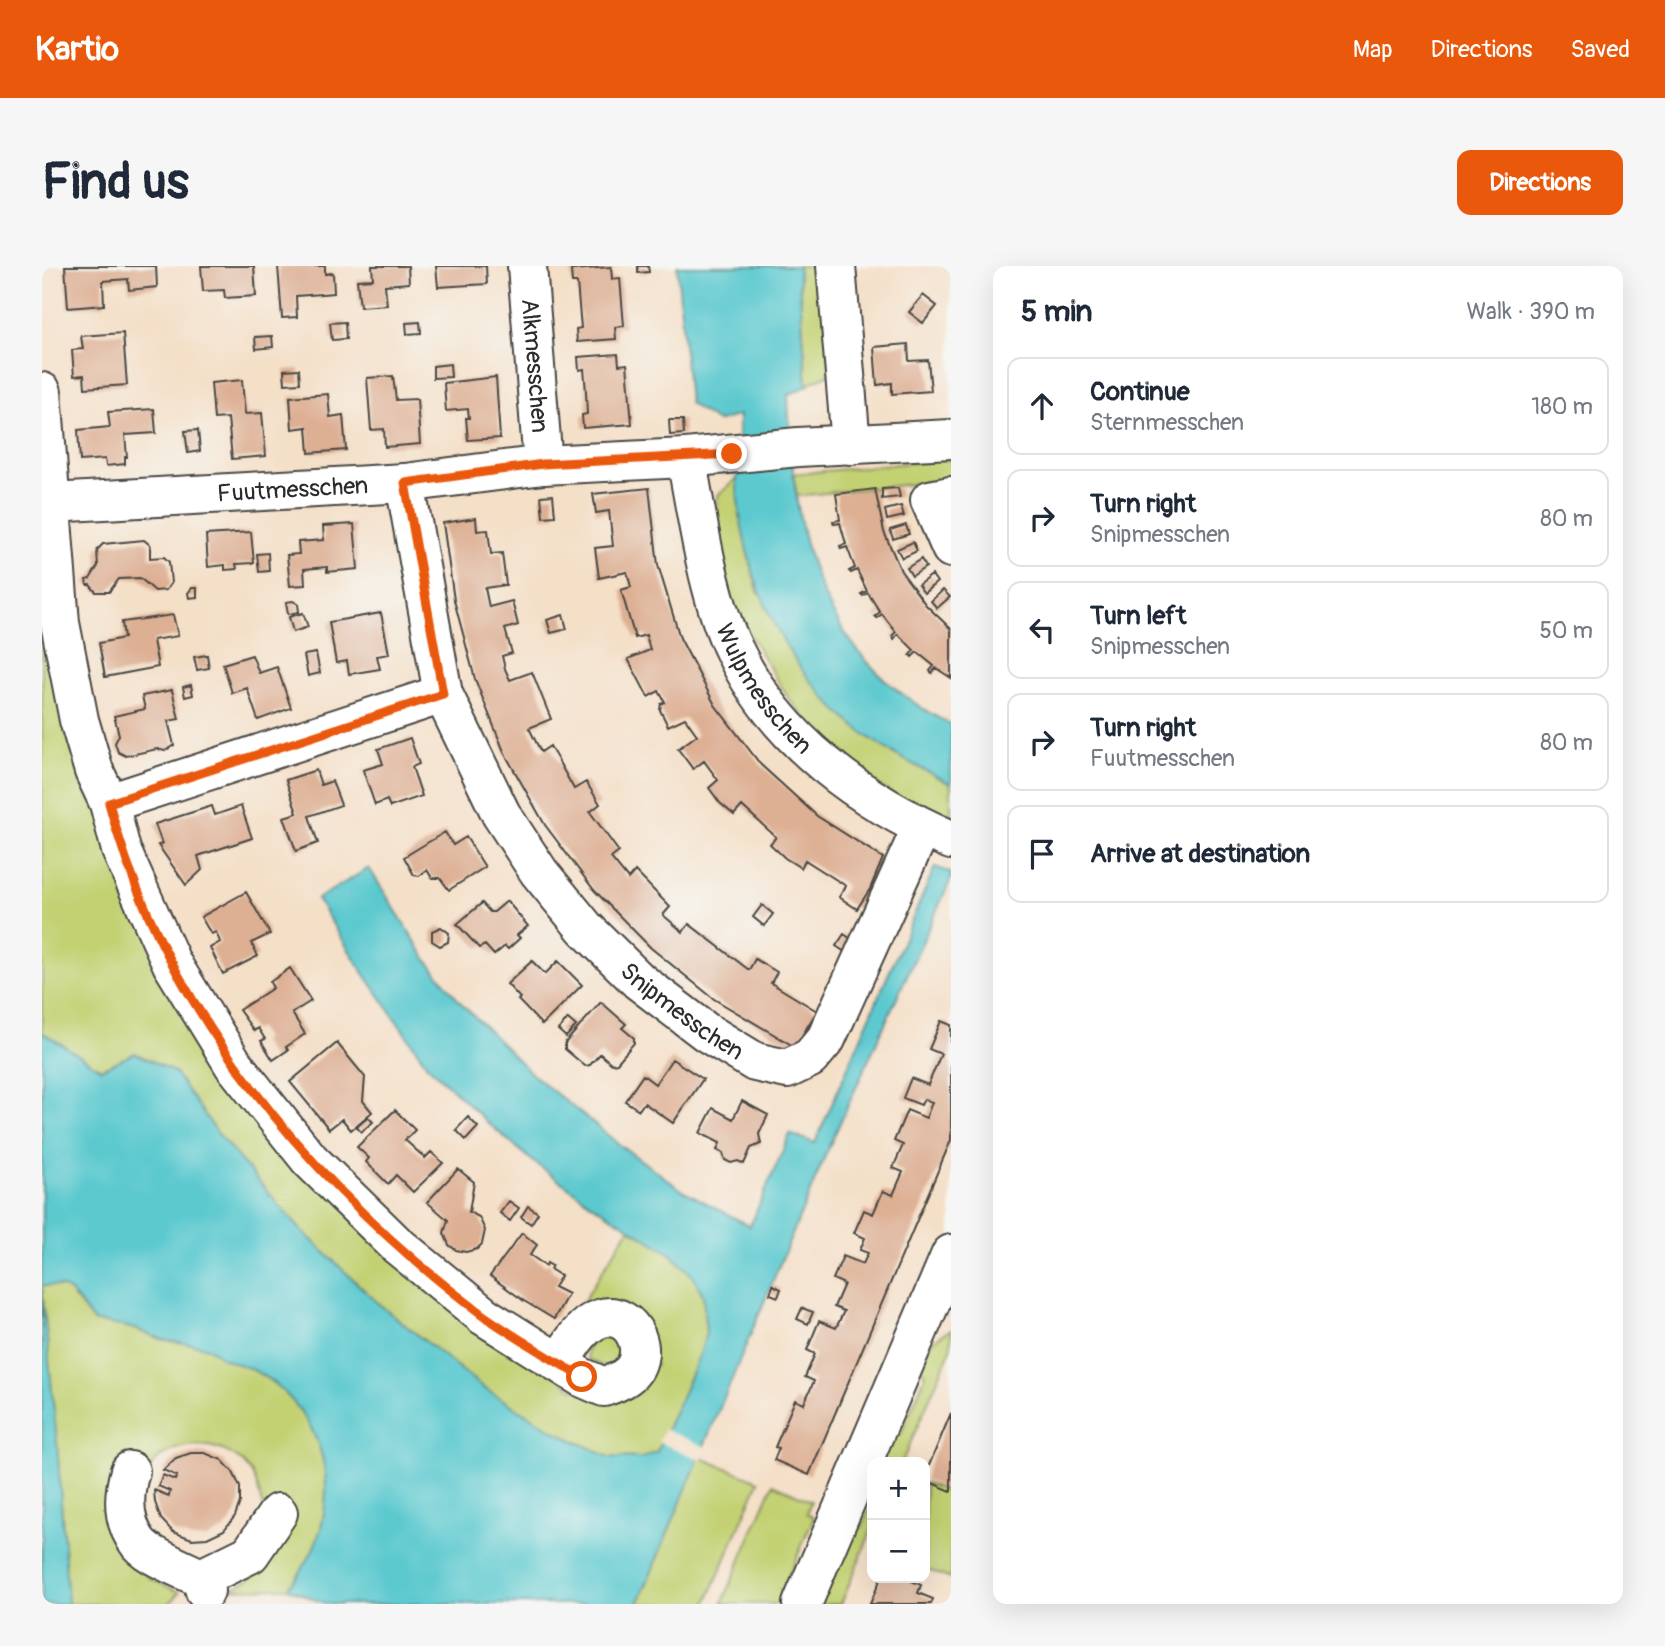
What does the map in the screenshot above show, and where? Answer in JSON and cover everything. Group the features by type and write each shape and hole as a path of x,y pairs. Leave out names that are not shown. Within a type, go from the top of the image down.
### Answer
{"street":[{"name":"Alkmesschen","path":"527,266 543,464"},
{"path":"836,266 851,445"},
{"path":"42,392 60,623 79,720 94,771 109,803 121,850 172,964 234,1065 310,1160 397,1245 484,1315 559,1363"},
{"name":"Fuutmesschen","path":"51,503 405,483 543,464 686,458 798,447 951,439"},
{"name":"Wulpmesschen","path":"686,458 708,569 733,648 765,703 838,777 860,793 936,834"},
{"name":"Snipmesschen","path":"405,483 443,694 501,814 539,872 585,928 639,981 706,1032 755,1062 788,1069 810,1058 826,1039 936,834"},
{"path":"951,496 930,500 951,548"},
{"path":"109,803 443,694"},
{"path":"802,1604 940,1308 951,1254"},
{"path":"130,1471 124,1490 126,1518 139,1545 171,1564 207,1594 250,1554 278,1513"}],"green space":[{"path":"798,266 822,266 830,374 807,386"},
{"path":"951,459 951,480 797,496 793,474"},
{"path":"737,479 744,538 758,592 892,753 951,784 951,830 845,765 789,699 732,606 715,524 718,495"},
{"path":"42,584 206,1047 572,1389 656,1365 576,1313 629,1228 670,1253 694,1277 703,1295 706,1333 701,1352 657,1452 642,1458 609,1457 558,1433 485,1389 380,1305 299,1228 221,1138 174,1072 135,1053 101,1069 42,1032"},
{"path":"42,1286 65,1286 93,1321 210,1349 270,1380 295,1404 306,1419 320,1450 326,1499 321,1527 312,1553 288,1588 228,1589 261,1570 283,1539 265,1511 255,1479 247,1467 224,1451 196,1445 169,1452 157,1460 148,1471 138,1498 126,1554 150,1579 180,1592 169,1604 68,1604 57,1443"},
{"path":"607,1329 627,1346 609,1370 588,1359 586,1351"},
{"path":"951,1330 951,1349 904,1457 880,1457 889,1438 901,1434 925,1377 921,1364 935,1340"},
{"path":"699,1457 759,1481 706,1604 638,1604"},
{"path":"773,1484 811,1501 807,1513 814,1517 777,1604 722,1604"},
{"path":"930,1485 951,1493 951,1579 930,1571"},
{"path":"867,1514 867,1541 841,1604 817,1604 856,1524 862,1527"}],"water":[{"path":"677,266 798,266 807,386 788,395 794,478 800,518 810,556 823,593 842,628 866,661 903,695 951,724 951,784 908,762 855,727 821,694 785,644 759,589 743,530 737,489 739,415 717,422 689,403"},
{"path":"935,867 951,873 951,879 827,1151 638,1604 326,1604 288,1588 312,1553 321,1527 326,1499 320,1450 306,1419 295,1404 270,1380 210,1349 93,1321 67,1290 52,1285 42,1286 42,1032 101,1069 135,1053 174,1072 221,1138 299,1228 380,1305 485,1389 558,1433 609,1457 642,1458 657,1452 701,1352 706,1333 703,1295 694,1277 670,1253 592,1204 535,1163 427,1065 317,899 369,868 427,960 460,1002 533,1075 620,1145 682,1190 750,1226 790,1134 815,1143"},
{"path":"42,1288 57,1443 68,1604 42,1604"}],"pier":[{"path":"664,1429 706,1447 702,1460 658,1442"}],"building":[{"path":"65,266 156,266 157,287 129,290 128,279 103,281 104,305 68,308"},
{"path":"201,266 254,266 256,296 225,298 224,290 203,291"},
{"path":"278,266 325,266 325,274 333,273 334,293 296,296 297,317 282,318"},
{"path":"372,266 408,266 409,283 385,285 387,305 360,307 357,280 373,279"},
{"path":"436,266 486,266 487,284 438,287"},
{"path":"638,266 648,266 649,272 638,273"},
{"path":"611,267 612,279 620,278 624,326 615,327 616,339 577,342 576,329 581,328 577,283 572,283 571,270"},
{"path":"923,295 937,306 923,323 909,312"},
{"path":"345,322 346,339 332,340 330,323"},
{"path":"420,322 421,333 407,334 406,323"},
{"path":"123,333 127,385 85,388 84,375 74,376 72,350 83,349 81,336"},
{"path":"272,336 273,347 256,349 255,337"},
{"path":"908,344 909,361 928,360 931,391 892,394 892,383 877,385 874,347"},
{"path":"618,354 619,365 627,364 632,424 583,428 582,415 587,414 586,392 584,369 579,370 578,357"},
{"path":"450,364 451,377 433,378 433,366"},
{"path":"299,369 300,383 285,384 284,370"},
{"path":"393,376 396,400 417,399 420,444 385,447 384,429 371,430 367,378"},
{"path":"496,377 500,438 468,440 468,409 446,411 444,383"},
{"path":"242,380 245,414 262,413 266,456 232,459 228,418 214,419 211,383"},
{"path":"328,394 330,417 343,415 346,450 309,453 307,427 292,429 290,397"},
{"path":"154,409 156,433 125,435 125,464 106,466 105,459 80,461 78,430 110,427 108,412"},
{"path":"669,420 683,420 684,434 670,435"},
{"path":"198,430 200,451 188,453 185,431"},
{"path":"649,488 658,565 680,638 715,705 761,765 817,816 883,858 870,889 857,909 839,897 846,886 805,860 801,868 785,858 770,844 776,837 742,806 734,815 720,803 709,788 718,780 704,761 693,769 678,749 697,735 685,718 668,726 660,710 661,704 665,702 659,691 648,697 628,659 650,650 646,635 635,638 621,590 631,587 627,572 599,578 595,548 613,546 609,511 596,513 593,494"},
{"path":"898,488 900,497 882,499 882,489"},
{"path":"875,489 884,532 901,571 926,605 951,629 951,678 936,668 932,673 930,671 934,666 917,652 912,657 910,655 914,650 898,634 894,639 892,636 896,632 882,614 877,618 875,616 880,612 868,593 863,596 861,594 867,591 857,570 851,573 849,571 855,568 847,547 841,549 840,546 846,544 840,523 834,524 833,521 840,520 836,494"},
{"path":"553,495 555,516 543,517 541,496"},
{"path":"901,506 904,516 887,520 885,510"},
{"path":"476,518 477,531 488,530 491,554 502,553 506,585 485,588 489,607 512,601 518,625 505,629 512,653 502,656 505,669 510,680 532,672 551,719 529,728 541,752 550,746 574,789 586,782 600,804 590,812 619,852 611,858 628,879 635,871 670,907 663,915 683,932 689,924 749,970 755,959 777,972 771,983 817,1011 795,1047 714,999 651,948 594,890 545,825 505,754 475,679 454,600 443,523"},
{"path":"354,524 358,569 327,572 327,567 304,569 305,585 290,586 287,555 299,554 298,542 324,540 323,526"},
{"path":"906,525 909,534 893,539 890,530"},
{"path":"251,532 254,563 236,564 237,569 225,570 225,565 208,567 206,535"},
{"path":"144,540 150,545 150,558 164,557 169,562 171,583 166,590 155,591 140,578 119,579 109,592 96,592 87,585 86,580 90,579 98,566 97,550 103,544"},
{"path":"913,542 917,551 902,558 897,549"},
{"path":"268,553 269,571 259,572 257,554"},
{"path":"921,559 926,567 912,576 907,568"},
{"path":"932,575 937,582 924,593 918,585"},
{"path":"192,588 197,588 197,597 189,598 188,593"},
{"path":"943,590 950,597 937,608 931,601"},
{"path":"293,601 298,604 299,612 288,614 286,602"},
{"path":"303,613 308,627 293,632 289,617"},
{"path":"381,613 389,654 377,656 380,669 349,674 347,661 336,663 329,622"},
{"path":"173,615 178,636 153,640 158,667 105,677 99,643 124,638 122,622"},
{"path":"563,615 567,629 551,633 547,620"},
{"path":"316,653 320,673 308,676 304,655"},
{"path":"207,655 209,668 197,670 194,657"},
{"path":"252,655 259,673 277,667 291,708 258,720 247,688 232,693 223,664"},
{"path":"191,685 193,695 185,697 183,687"},
{"path":"172,690 179,719 168,721 174,745 165,751 157,749 126,756 118,752 115,743 119,735 114,716 145,709 142,696"},
{"path":"410,738 419,764 412,767 422,796 390,807 387,800 375,805 363,770 383,764 378,749"},
{"path":"316,770 321,785 332,781 341,805 309,816 318,843 296,851 284,817 297,813 286,780"},
{"path":"212,806 215,815 241,806 252,838 198,856 202,870 186,885 158,845 162,844 155,824"},
{"path":"445,832 453,845 466,837 485,867 449,890 440,878 432,878 427,870 419,876 414,875 404,857"},
{"path":"246,892 270,934 251,943 258,956 223,974 210,948 220,942 216,932 211,934 201,917"},
{"path":"507,901 528,926 517,935 520,938 508,949 505,946 494,955 485,945 479,948 457,924 482,903 490,912 494,912"},
{"path":"762,905 773,914 764,926 753,917"},
{"path":"441,927 449,933 448,942 440,946 432,941 432,931"},
{"path":"844,934 855,942 848,954 836,946"},
{"path":"532,961 545,974 558,961 582,985 542,1025 507,984"},
{"path":"290,968 311,1001 292,1013 305,1034 273,1060 261,1041 265,1039 258,1028 254,1031 239,1010 273,988 270,982"},
{"path":"601,1002 626,1024 622,1028 634,1038 634,1043 617,1063 612,1064 600,1054 590,1065 585,1066 565,1049 565,1043"},
{"path":"568,1019 576,1026 566,1037 558,1030"},
{"path":"941,1021 951,1025 951,1140 809,1475 774,1460 779,1448 775,1447 795,1400 804,1404 814,1381 805,1377 815,1354 807,1350 819,1321 836,1328 844,1311 834,1307 844,1284 833,1279 843,1256 863,1264 868,1253 860,1250 865,1238 854,1233 864,1210 873,1214 883,1191 893,1195 903,1172 893,1168 903,1145 894,1141 907,1110 926,1118 932,1102 924,1099 921,1105 903,1098 911,1078 928,1085 941,1054 929,1049"},
{"path":"337,1043 365,1077 363,1101 372,1112 351,1130 342,1119 329,1129 290,1082"},
{"path":"672,1059 703,1079 673,1123 644,1103 639,1110 625,1101 643,1075 655,1084"},
{"path":"742,1101 768,1115 759,1134 761,1144 751,1148 744,1164 725,1160 723,1153 717,1150 720,1143 700,1133 713,1108 733,1119"},
{"path":"395,1110 415,1130 405,1140 425,1158 431,1152 443,1163 413,1192 396,1175 388,1184 366,1162 369,1158 357,1147"},
{"path":"368,1117 373,1122 361,1132 357,1127"},
{"path":"468,1117 478,1127 466,1140 456,1130"},
{"path":"458,1169 474,1182 469,1212 479,1217 485,1230 482,1244 477,1249 466,1252 449,1245 444,1233 448,1220 427,1202"},
{"path":"509,1201 519,1208 510,1221 500,1213"},
{"path":"528,1206 538,1213 531,1224 521,1217"},
{"path":"522,1233 537,1245 530,1255 546,1266 547,1263 552,1266 550,1269 561,1276 554,1287 568,1294 554,1319 490,1276"},
{"path":"773,1285 781,1289 778,1297 770,1294"},
{"path":"802,1308 813,1312 808,1324 797,1319"},
{"path":"951,1413 951,1491 930,1482 930,1463"},
{"path":"191,1453 205,1453 222,1460 233,1472 240,1487 240,1502 235,1516 224,1530 207,1538 192,1539 173,1532 161,1519 155,1502 154,1490 169,1496 170,1491 158,1486 163,1475 175,1480 177,1476 163,1470 176,1458"},
{"path":"879,1583 916,1583 921,1585 918,1593 933,1599 931,1604 870,1604"}],"route":[{"path":"582,1377 484,1315 397,1245 310,1160 234,1065 172,964 121,850 109,803 443,694 405,483 543,464 732,454"}]}
